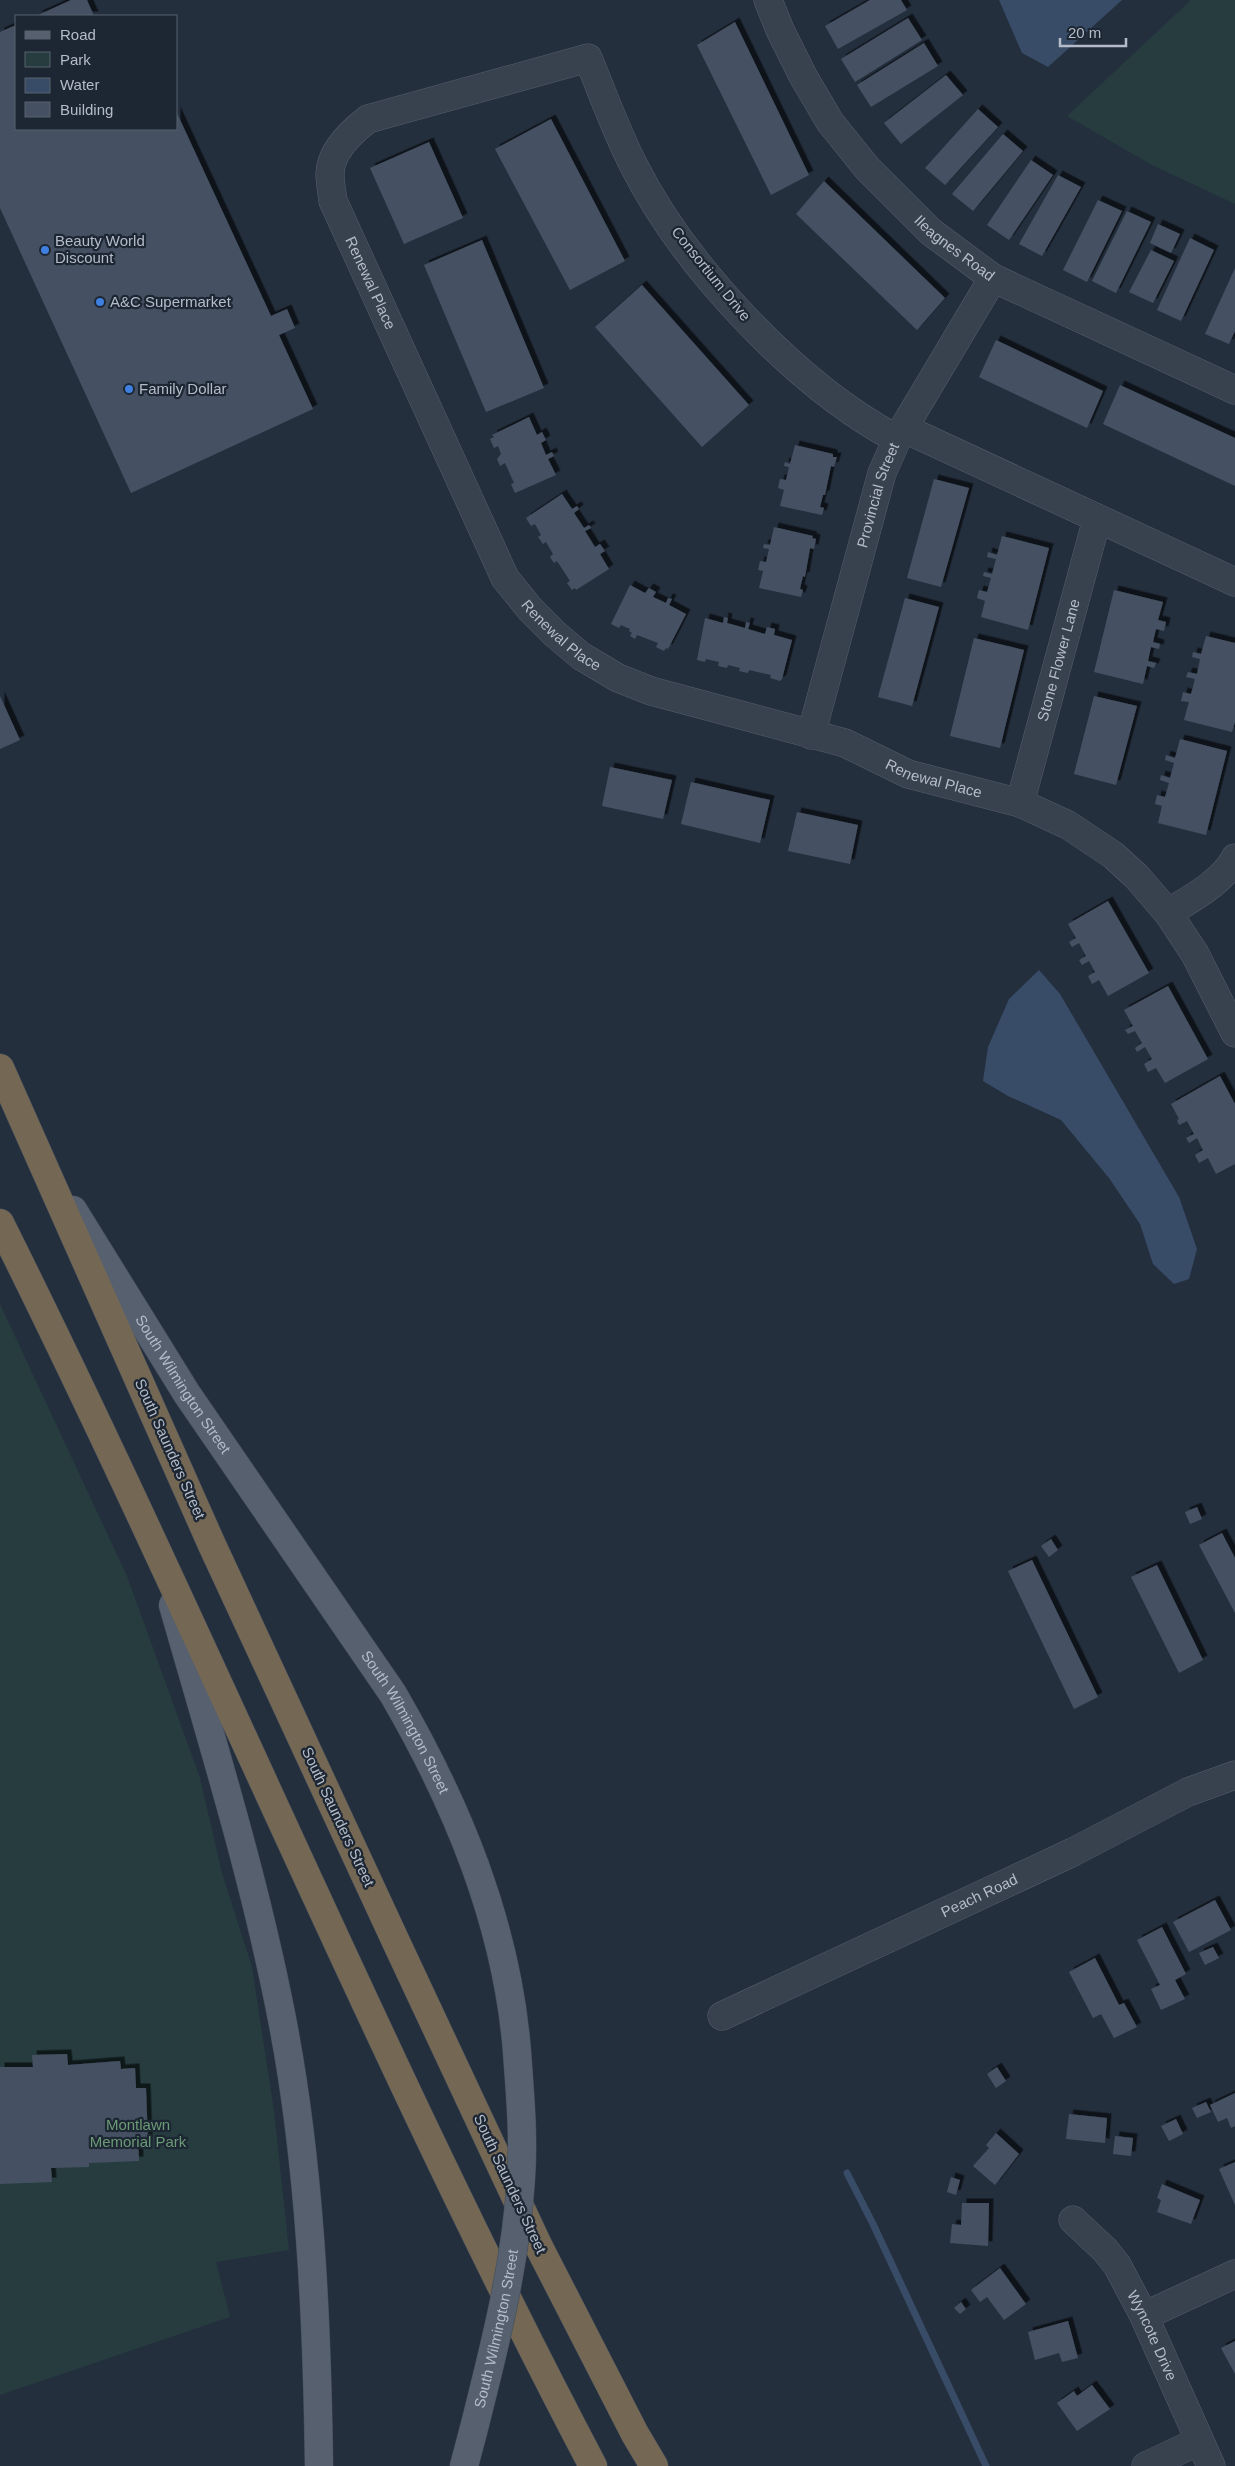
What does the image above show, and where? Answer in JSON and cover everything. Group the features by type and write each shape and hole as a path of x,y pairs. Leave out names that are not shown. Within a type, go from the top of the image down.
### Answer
{"highway":[{"name":"South Wilmington Street","path":"0,1068 41,1160"},
{"name":"South Saunders Street","path":"41,1160 216,1554 405,1962 538,2245 635,2434 654,2466"},
{"path":"0,1223 159,1553 412,2101 523,2332 593,2466"}],"main road":[{"name":"South Wilmington Street","path":"41,1160 187,1394 393,1694 421,1742 475,1861 501,1954 514,2015 522,2130 518,2216 500,2321 474,2432 464,2466"},
{"path":"159,1553 255,1898 284,2028 295,2096 309,2244 315,2322 319,2466"}],"street":[{"name":"Ileagnes Road","path":"768,0 780,30 803,76 830,122 867,168 931,232 993,278 1235,390"},
{"name":"Consortium Drive","path":"588,58 634,167 686,248 728,300 812,381 864,421 900,434 1235,582"},
{"name":"Renewal Place","path":"588,58 368,119 351,132 338,149 330,172 333,201 505,578 530,610 581,656 618,678 651,691 846,743 908,774 1020,803 1068,825 1113,855 1137,877 1168,913 1195,954 1235,1033"},
{"name":"Provincial Street","path":"811,735 882,473 900,434 993,278"},
{"name":"Stone Flower Lane","path":"1020,803 1097,520"},
{"path":"1168,913 1196,896 1215,881 1235,858"},
{"name":"Peach Road","path":"722,2016 1073,1852 1188,1792 1235,1775"},
{"name":"Wyncote Drive","path":"1073,2220 1105,2250 1117,2265 1144,2316 1211,2466"},
{"path":"1144,2316 1235,2274"},
{"path":"1146,2466 1199,2441"}],"green space":[{"path":"1191,0 1235,0 1235,204 1152,165 1067,116"},
{"name":"Montlawn Memorial Park","path":"0,1304 127,1576 200,1778 222,1873 252,1967 274,2111 289,2250 216,2262 230,2317 0,2395"}],"water":[{"path":"999,0 1122,0 1048,67 1022,53"},
{"path":"1039,970 1060,994 1179,1197 1197,1249 1189,1279 1174,1284 1153,1264 1140,1224 1109,1178 1061,1120 1008,1096 983,1081 988,1047 1009,999"}],"building":[{"path":"71,0 87,0 94,15 38,15"},
{"path":"870,0 901,0 907,10 838,49 825,26"},
{"path":"908,18 922,40 855,82 841,59"},
{"path":"735,22 809,175 771,195 697,45"},
{"path":"15,25 15,130 178,130 178,115 271,316 287,309 295,328 279,335 313,409 131,493 0,208 0,32"},
{"path":"924,43 938,66 871,107 857,85"},
{"path":"946,75 963,95 901,144 884,123"},
{"path":"978,109 998,127 945,185 925,168"},
{"path":"551,119 625,261 570,290 495,149"},
{"path":"1003,134 1023,151 973,211 952,194"},
{"path":"429,142 463,218 404,244 370,168"},
{"path":"1031,160 1053,175 1009,240 987,225"},
{"path":"1058,175 1081,187 1042,256 1019,244"},
{"path":"824,181 945,298 917,330 796,214"},
{"path":"1098,200 1122,211 1087,282 1063,270"},
{"path":"1127,211 1151,222 1116,293 1092,281"},
{"path":"1158,224 1180,234 1171,253 1150,243"},
{"path":"1190,238 1214,250 1181,321 1157,310"},
{"path":"482,240 544,388 486,412 424,265"},
{"path":"1151,250 1174,261 1153,303 1129,292"},
{"path":"1235,268 1235,331 1229,344 1205,334"},
{"path":"642,285 749,405 702,447 595,327"},
{"path":"996,340 1103,391 1087,428 979,377"},
{"path":"1120,385 1235,438 1235,486 1103,424"},
{"path":"529,417 537,435 542,432 546,440 541,443 546,455 552,452 554,456 548,459 556,475 515,493 511,484 514,483 505,463 500,466 497,459 501,454 498,446 494,448 490,439 494,437 492,435"},
{"path":"795,445 833,454 833,457 837,457 834,467 831,466 825,495 823,495 820,507 824,508 822,515 780,506 784,490 778,488 780,479 786,480 789,467 784,466 785,462 790,464"},
{"path":"934,479 969,488 941,587 907,578"},
{"path":"562,494 572,509 577,506 579,509 574,513 584,528 589,525 591,528 585,531 595,547 600,544 605,551 600,554 609,569 576,590 575,588 572,590 567,583 570,581 557,561 554,563 550,557 553,554 546,542 543,544 538,537 541,535 535,524 531,526 526,518"},
{"path":"774,527 813,536 812,538 816,539 814,549 810,548 805,577 803,576 800,589 803,590 801,597 759,588 763,571 758,570 760,561 766,562 769,549 763,548 764,544 770,545"},
{"path":"1002,536 1049,548 1028,630 981,617 985,601 977,598 979,590 987,592 991,578 983,576 984,572 992,574 996,559 987,557 988,552 997,555"},
{"path":"630,585 645,593 649,588 656,592 653,597 666,603 668,598 672,599 669,605 686,614 668,649 666,648 664,651 656,647 658,643 637,635 635,639 630,636 632,633 629,631 630,629 621,625 619,628 611,624"},
{"path":"1114,590 1163,602 1158,620 1166,622 1164,631 1156,629 1153,642 1160,644 1159,649 1151,647 1148,661 1156,663 1154,668 1147,666 1143,684 1094,672"},
{"path":"905,598 939,607 912,706 878,697"},
{"path":"724,617 728,618 727,623 745,628 746,622 750,623 748,629 765,634 767,627 775,629 774,635 792,640 780,681 770,678 771,675 749,670 748,673 739,671 740,668 728,665 727,668 718,666 719,662 706,659 705,662 697,660 705,618 723,623"},
{"path":"1206,636 1235,643 1235,722 1232,732 1184,720 1189,702 1181,701 1183,692 1191,694 1195,679 1186,677 1188,672 1197,674 1200,659 1192,657 1193,652 1201,654"},
{"path":"974,638 1024,650 1000,748 950,736"},
{"path":"0,696 20,740 0,749"},
{"path":"1094,696 1137,706 1116,785 1074,774"},
{"path":"1180,739 1227,751 1206,835 1158,823 1162,806 1155,804 1157,795 1165,797 1169,783 1160,780 1161,775 1170,778 1174,763 1165,760 1166,755 1175,758"},
{"path":"610,767 672,780 663,819 602,806"},
{"path":"691,782 770,800 760,843 681,824"},
{"path":"797,812 858,825 850,864 788,851"},
{"path":"1108,901 1149,973 1108,996 1099,980 1092,984 1088,976 1095,972 1089,961 1082,965 1079,960 1086,956 1079,943 1072,947 1069,942 1076,938 1068,924"},
{"path":"1168,986 1208,1059 1165,1083 1156,1068 1148,1072 1144,1064 1152,1059 1145,1047 1137,1052 1135,1048 1142,1043 1135,1031 1128,1034 1125,1030 1133,1026 1124,1010"},
{"path":"1220,1076 1235,1104 1235,1164 1216,1174 1208,1158 1199,1163 1195,1155 1203,1150 1197,1138 1189,1143 1186,1138 1194,1134 1187,1121 1179,1125 1177,1120 1179,1119 1171,1104"},
{"path":"1197,1507 1202,1519 1190,1524 1185,1512"},
{"path":"1222,1533 1235,1558 1235,1613 1199,1545"},
{"path":"1051,1539 1058,1550 1049,1557 1041,1546"},
{"path":"1032,1560 1098,1697 1074,1709 1008,1571"},
{"path":"1157,1565 1203,1660 1179,1673 1131,1577"},
{"path":"1215,1900 1231,1930 1189,1952 1173,1922"},
{"path":"1162,1927 1186,1974 1175,1980 1185,1999 1161,2010 1151,1989 1160,1985 1137,1940"},
{"path":"1213,1947 1219,1958 1205,1965 1199,1953"},
{"path":"1095,1958 1119,2005 1124,2003 1137,2027 1114,2038 1101,2014 1093,2018 1069,1972"},
{"name":"Montlawn Memorial Park","path":"67,2054 68,2065 120,2061 121,2069 135,2068 136,2088 146,2088 148,2141 138,2141 139,2161 89,2163 89,2167 51,2168 52,2182 0,2184 0,2067 33,2067 32,2055"},
{"path":"997,2067 1006,2081 996,2088 987,2074"},
{"path":"1235,2093 1235,2126 1231,2128 1227,2118 1218,2122 1210,2105"},
{"path":"1206,2102 1211,2112 1197,2118 1192,2108"},
{"path":"1069,2114 1107,2118 1105,2143 1066,2139"},
{"path":"1176,2119 1183,2134 1169,2141 1161,2126"},
{"path":"996,2133 1019,2154 995,2185 973,2166 989,2148 986,2145"},
{"path":"1115,2136 1133,2138 1131,2156 1113,2154"},
{"path":"1235,2162 1235,2205 1219,2169"},
{"path":"951,2177 960,2180 956,2195 947,2192"},
{"path":"1162,2184 1200,2200 1191,2224 1157,2212 1161,2200 1157,2198"},
{"path":"962,2203 989,2203 988,2246 950,2243 952,2224 961,2225"},
{"path":"1000,2268 1026,2304 1004,2320 987,2297 980,2302 971,2290"},
{"path":"961,2302 966,2309 960,2314 954,2308"},
{"path":"1068,2321 1078,2358 1062,2362 1059,2353 1035,2360 1028,2332"},
{"path":"1235,2341 1235,2374 1221,2348"},
{"path":"1092,2385 1110,2409 1077,2431 1057,2403 1074,2391 1077,2396"}],"waterway":[{"path":"847,2173 873,2224 986,2466"}],"place":[{"name":"Beauty World Discount","path":"45,250"},
{"name":"A&C Supermarket","path":"100,302"},
{"name":"Family Dollar","path":"129,389"}]}
